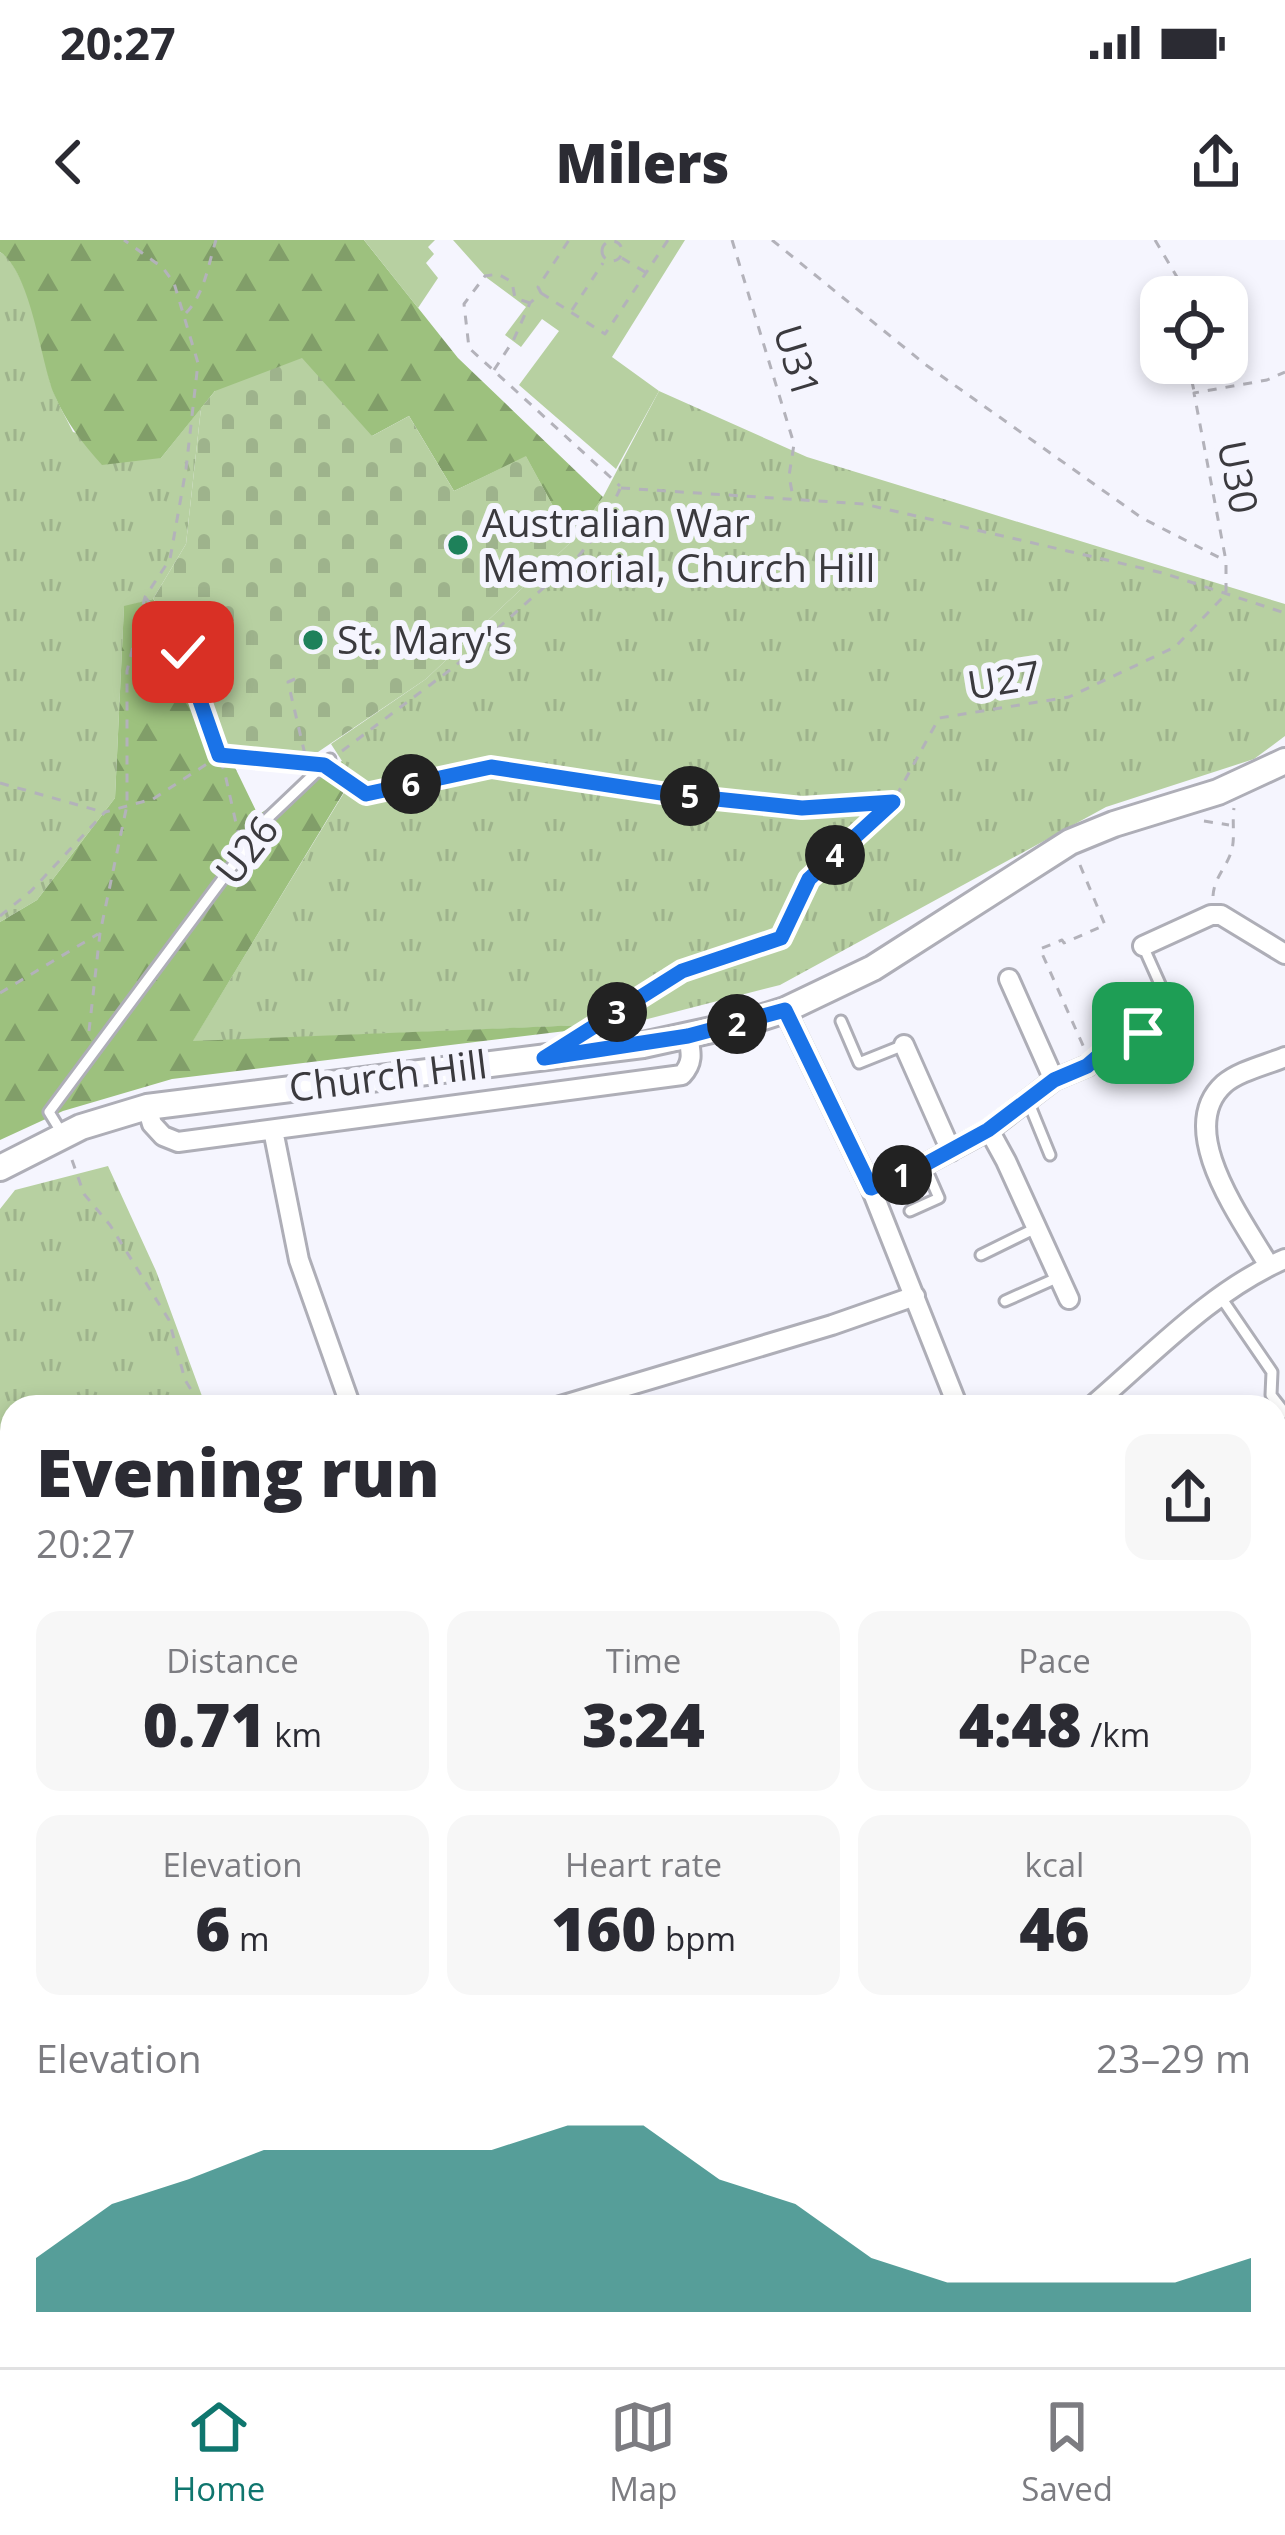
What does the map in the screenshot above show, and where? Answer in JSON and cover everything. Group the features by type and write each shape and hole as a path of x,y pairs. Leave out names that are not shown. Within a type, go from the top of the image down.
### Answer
{"street":[{"name":"Church Hill","path":"0,1168 63,1136 147,1107 544,1058 688,1036 785,1010 873,968 1070,842 1218,792 1285,761"},
{"path":"1143,946 1211,915 1230,919 1285,954"},
{"path":"1009,979 1054,1080"},
{"path":"785,1010 871,1188 953,1395"},
{"path":"147,1107 152,1124 163,1136 178,1142 273,1130 682,1076 692,1054 688,1036"},
{"path":"904,1045 951,1150"},
{"path":"1105,1395 1220,1296 1277,1263 1214,1166 1205,1121 1223,1085 1285,1057"},
{"path":"871,1188 988,1130 1054,1080 1089,1064"},
{"path":"273,1130 299,1260 347,1395"},
{"path":"988,1130 1069,1299"},
{"path":"597,1395 915,1296"}],"lane":[{"name":"U26","path":"63,1136 49,1112 268,818 327,762"},
{"path":"1143,946 1168,1002"},
{"path":"841,1022 859,1064 904,1045"},
{"path":"1089,1064 1143,1033"},
{"path":"1028,1101 1050,1155"},
{"path":"910,1211 939,1198 924,1165"},
{"path":"981,1255 1036,1228"},
{"path":"1005,1300 1059,1277"},
{"path":"1220,1296 1272,1372 1272,1395"}],"path":[{"path":"86,1063 100,933 128,806 127,671 145,597 170,559 198,363 174,283 163,268 124,240"},
{"path":"185,314 194,306 216,240"},
{"path":"569,240 538,287 605,334 668,240"},
{"path":"594,240 603,246"},
{"name":"U31","path":"732,240 794,444 790,476 794,499"},
{"path":"772,240 926,365 1142,518 1226,561"},
{"path":"1155,240 1176,276"},
{"path":"619,242 620,257 605,260 603,246 619,242"},
{"path":"620,257 646,273"},
{"path":"572,311 605,260"},
{"path":"530,303 515,298 512,282 498,274 485,276 464,304 470,348 621,488 864,504 1163,573 1285,614"},
{"path":"494,370 530,303 541,293"},
{"name":"U30","path":"1226,594 1226,561 1194,393 1267,380 1285,372"},
{"path":"1192,384 1194,393"},
{"path":"621,488 601,530 576,559 454,668 327,762 366,794 491,767 648,792 802,808 893,802"},
{"name":"U27","path":"584,1034 682,971 781,938 809,879 893,802 939,718 1069,697 1175,647 1226,594"},
{"path":"145,597 183,652 219,755 243,854"},
{"path":"0,783 105,812 153,799 219,755 307,764 289,682 295,679"},
{"path":"1211,915 1214,884 1232,848 1234,806"},
{"path":"0,916 31,892 105,812"},
{"path":"1201,820 1231,825"},
{"path":"1070,842 1106,925 1040,950 1089,1064"},
{"path":"0,993 100,933"},
{"path":"63,1136 84,1194 110,1225 169,1320 185,1380 194,1395"}],"green space":[{"path":"0,240 364,240 458,358 603,497 572,541 526,457 454,491 409,416 372,436 215,391 161,458 102,465 75,432 54,394 27,297 11,263 0,252"},
{"path":"364,240 435,240 428,247 434,254 426,263 438,278 418,308"},
{"path":"453,240 685,240 612,357 659,391 616,469 519,385 559,331 542,319 521,347 505,335 526,307 487,278"},
{"path":"0,252 20,277 52,387 73,432 161,458 201,408 186,544 153,599 124,607 115,798 37,900 0,922"},
{"path":"302,358 372,436 409,416 454,491 526,456 572,541 426,679 318,752 227,751 193,642 153,599 186,544 201,408 215,391"},
{"path":"659,391 807,457 1285,604 1285,736 1254,759 1106,807 780,985 632,1023 192,1042 353,778 331,744 426,679 572,541 603,497"},
{"path":"153,599 193,642 227,751 258,815 342,761 353,777 193,1041 632,1023 172,1079 63,1111 0,1140 0,922 37,900 115,798 124,606"},
{"path":"108,1166 156,1271 202,1395 0,1395 0,1209 15,1190"}],"place":[{"name":"Australian War Memorial, Church Hill","path":"458,545"},
{"name":"St. Mary's","path":"313,640"}],"route":[{"path":"183,652 219,755 324,765 366,794 491,767 568,781 802,808 893,802 809,879 781,938 682,971 544,1058 643,1045 785,1010 871,1188 988,1130 1054,1080 1143,1033"}]}
